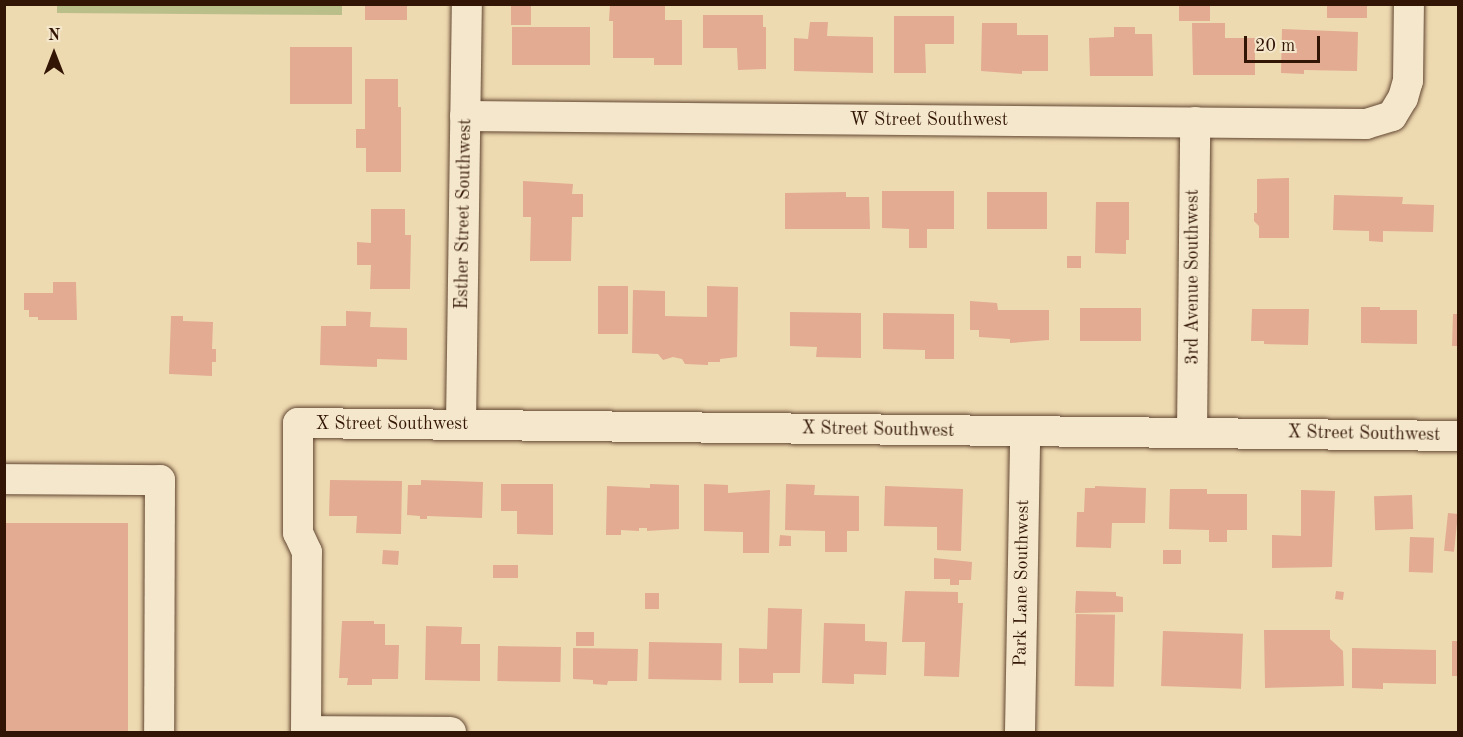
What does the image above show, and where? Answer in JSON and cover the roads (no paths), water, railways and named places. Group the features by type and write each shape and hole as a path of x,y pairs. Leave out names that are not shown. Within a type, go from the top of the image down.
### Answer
{"street":[{"name":"Esther Street Southwest","path":"461,424 467,4"},
{"name":"W Street Southwest","path":"465,116 1366,124 1392,116 1408,81 1409,4"},
{"name":"3rd Avenue Southwest","path":"1192,432 1195,122"},
{"name":"X Street Southwest","path":"451,732 306,731 307,552 298,533 298,423 1458,436"},
{"name":"Park Lane Southwest","path":"1020,732 1025,432"},
{"path":"4,479 160,480 159,732"}]}
